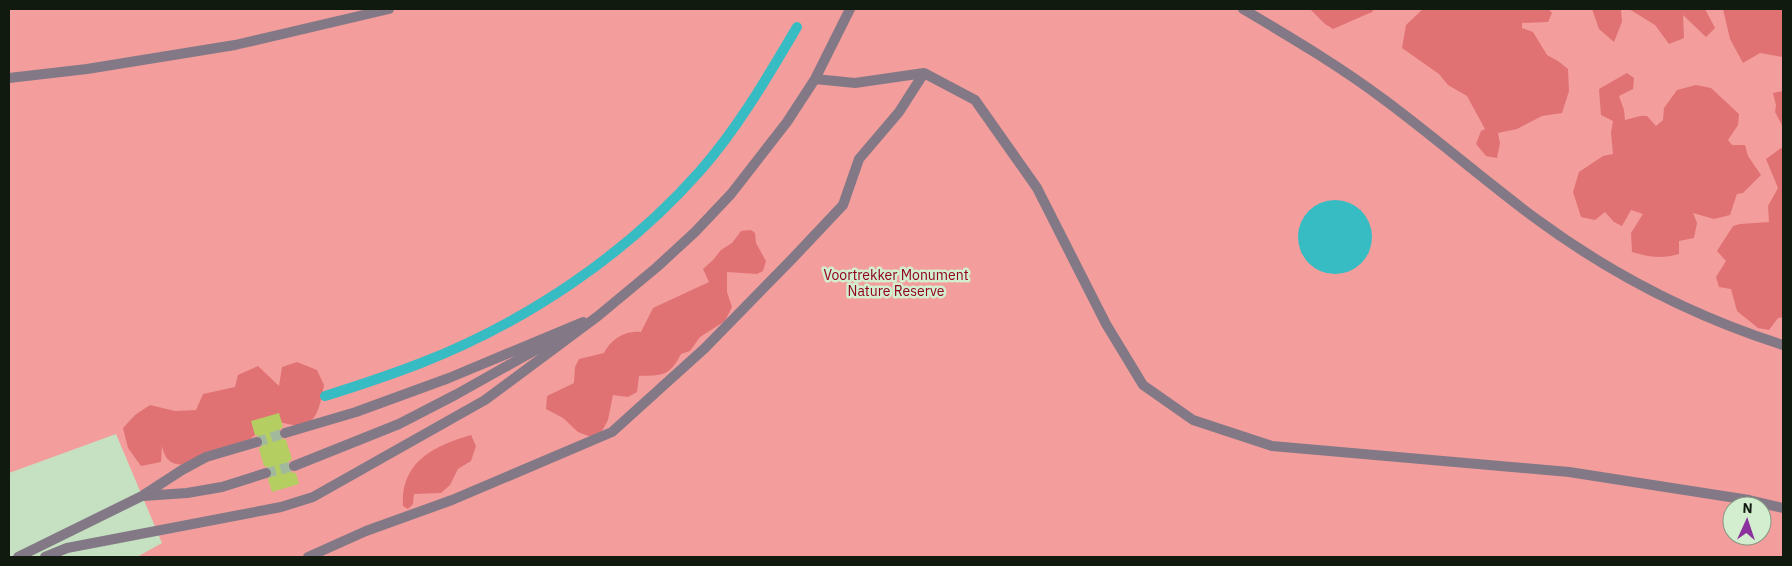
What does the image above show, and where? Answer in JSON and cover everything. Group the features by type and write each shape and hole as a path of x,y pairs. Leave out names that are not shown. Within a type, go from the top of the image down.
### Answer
{"street":[{"path":"9,78 87,69 234,45 389,9"},
{"path":"45,557 68,548 281,507 313,497 485,400 598,316 664,261 732,194 787,122 815,79 850,9"},
{"path":"1243,9 1307,47 1378,95 1536,219 1622,275 1664,298 1709,319 1783,345"},
{"path":"815,79 855,83 924,73 975,100 1037,188 1106,324 1143,385 1193,420 1272,446 1569,472 1749,500 1783,508"},
{"path":"308,557 366,531 452,500 612,432 706,348 842,204 860,159 899,112 924,73"},
{"path":"285,433 356,412 449,378 598,316"},
{"path":"294,466 407,419 457,394 598,316"},
{"path":"18,557 142,496 206,457 257,442"},
{"path":"142,496 187,493 213,488 266,473"}],"green space":[{"name":"Voortrekker Monument Nature Reserve","path":"9,9 1783,9 1783,557 137,557 162,543 116,434 9,473"}],"shaded area":[{"path":"1310,9 1374,9 1372,12 1333,29"},
{"path":"1423,9 1548,9 1552,13 1548,22 1522,23 1522,28 1533,32 1547,55 1568,69 1569,91 1562,113 1542,116 1517,129 1498,133 1500,143 1497,158 1486,156 1476,144 1481,131 1485,129 1467,96 1448,85 1439,74 1402,48 1406,25"},
{"path":"1592,9 1621,9 1622,22 1614,42 1599,29"},
{"path":"1629,9 1705,9 1715,28 1706,37 1683,15 1684,38 1669,44 1655,25"},
{"path":"1723,9 1783,9 1783,57 1760,53 1743,63 1730,39"},
{"path":"1627,73 1634,78 1633,89 1619,96 1625,120 1647,116 1656,126 1663,120 1664,108 1677,90 1696,85 1711,88 1739,114 1738,125 1728,140 1732,145 1745,145 1748,156 1761,175 1743,193 1737,194 1730,215 1714,219 1693,213 1697,223 1694,238 1679,241 1679,254 1656,257 1632,252 1631,233 1643,214 1631,210 1622,226 1614,222 1605,212 1595,220 1581,217 1573,192 1579,172 1603,156 1613,154 1611,133 1613,121 1601,115 1599,89"},
{"path":"1783,91 1783,127 1775,112 1776,105 1773,93"},
{"path":"1783,148 1783,317 1778,318 1769,330 1758,328 1737,311 1731,289 1719,287 1716,277 1726,261 1717,251 1733,226 1769,222 1768,206 1778,188 1766,159"},
{"path":"751,230 755,233 756,243 766,261 763,271 757,274 727,272 727,292 732,307 725,321 700,337 690,351 681,354 669,371 660,375 639,376 637,392 628,397 613,395 608,420 602,431 591,437 578,432 563,418 546,409 547,396 574,383 575,367 579,359 604,353 619,336 629,332 641,332 653,308 709,282 703,269 721,250 732,243 741,231"},
{"path":"297,362 317,370 324,385 317,413 306,424 295,425 272,419 236,450 216,459 184,465 168,460 162,446 161,462 141,466 128,448 123,428 135,415 150,405 175,411 196,410 203,394 235,387 238,375 258,366 279,386 282,367"},
{"path":"471,435 476,446 471,461 458,469 450,485 441,493 414,494 413,504 408,509 403,506 407,478 422,458 445,444"}],"water":[{"path":"1335,200 1349,203 1361,211 1369,223 1372,237 1369,251 1361,263 1349,271 1335,274 1321,271 1309,263 1301,251 1298,237 1301,223 1309,211 1321,203"}],"building":[{"path":"279,413 283,427 278,434 286,440 292,459 288,462 288,468 290,472 296,473 299,484 272,492 268,479 273,471 264,466 259,449 264,441 261,437 255,435 251,421"}],"waterway":[{"path":"325,396 421,363 498,328 572,283 607,258 671,202 714,154 752,101 797,27"}],"tunnel":[{"path":"257,442 285,433"},
{"path":"266,473 294,466"}]}
